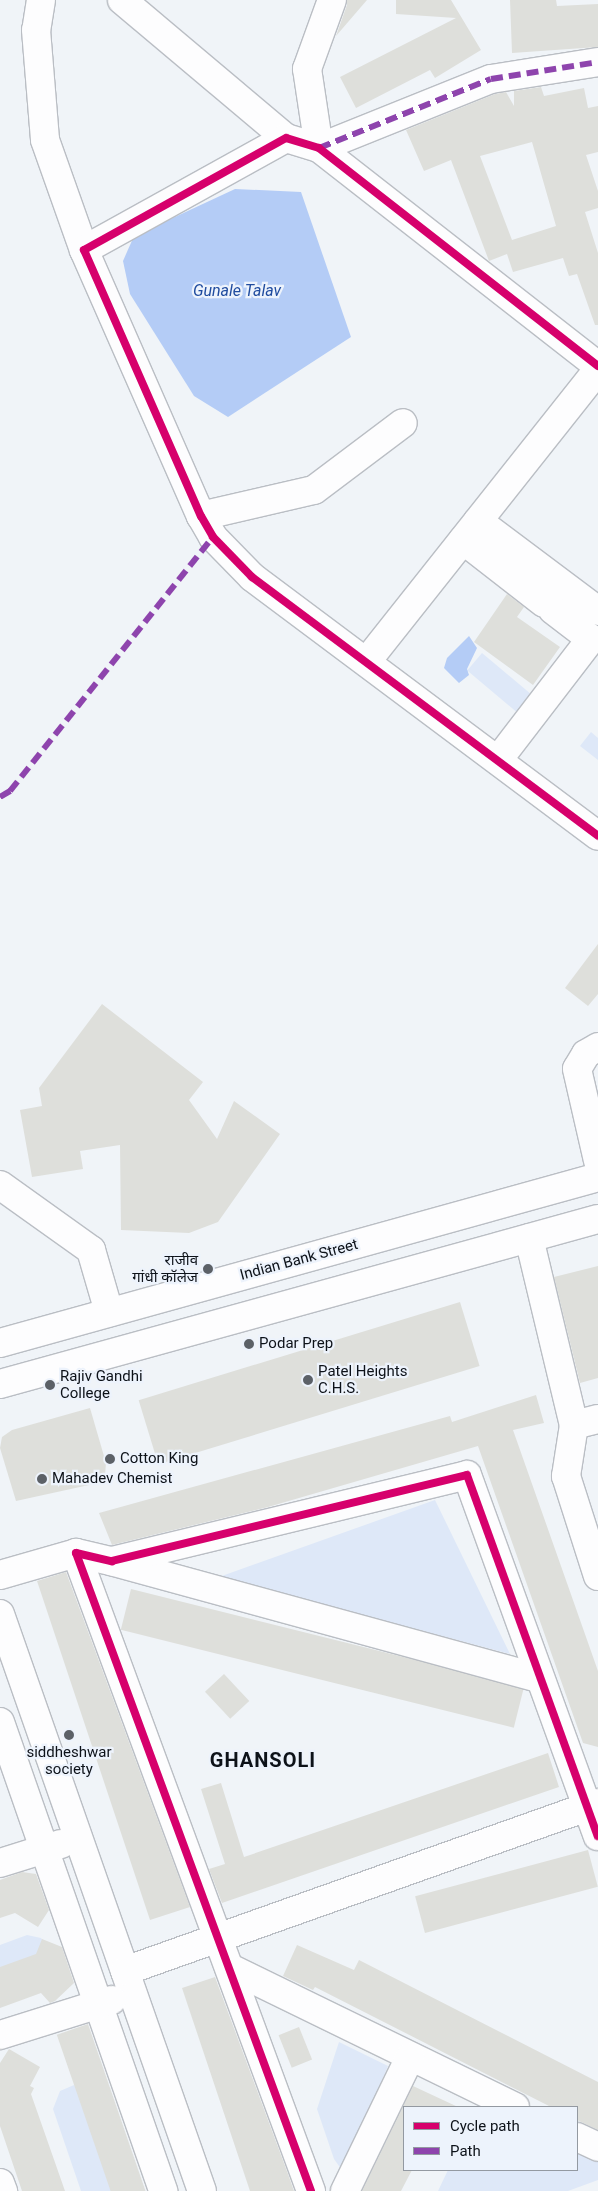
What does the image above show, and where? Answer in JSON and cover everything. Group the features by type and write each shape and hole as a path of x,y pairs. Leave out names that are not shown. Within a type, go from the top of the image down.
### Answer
{"street":[{"path":"41,0 36,30 45,140 84,250 201,516 213,537 252,577 367,661 598,836"},
{"path":"122,0 286,138 319,148 598,366"},
{"path":"319,148 307,69 330,2"},
{"path":"319,148 491,79 598,62"},
{"path":"84,250 286,138"},
{"path":"367,661 598,370"},
{"path":"201,516 314,490 403,423"},
{"path":"471,531 549,606 591,639 504,765"},
{"path":"471,531 598,611"},
{"path":"504,765 598,650"},
{"path":"598,1047 586,1054 577,1069 598,1160"},
{"name":"Indian Bank Street","path":"0,1343 598,1178"},
{"path":"0,1185 91,1250 109,1312"},
{"path":"0,1384 598,1219"},
{"path":"529,1238 586,1422 566,1476 598,1576"},
{"path":"112,1561 467,1475 540,1678 593,1805 598,1836"},
{"path":"76,1553 311,2191"},
{"path":"0,1575 76,1553 112,1561 540,1678"},
{"path":"0,1614 202,2191"},
{"path":"0,1722 96,2005 163,2191"},
{"path":"0,2036 96,2005 129,1982 217,1938 593,1805"},
{"path":"0,1863 79,1839"},
{"path":"230,1968 513,2106"},
{"path":"345,2191 410,2057"},
{"path":"578,2137 598,2147"},
{"path":"0,2183 3,2191"}],"shaded area":[{"path":"482,653 536,698 521,716 467,671"},
{"path":"591,732 598,738 598,760 580,746"},
{"path":"435,1500 510,1654 219,1577"},
{"path":"27,1935 41,1938 50,1949 0,1981 0,1945"},
{"path":"339,2042 388,2066 344,2173 334,2159 317,2109"},
{"path":"74,2085 84,2095 119,2191 81,2191 53,2109 60,2091"},
{"path":"578,2149 598,2159 598,2180 568,2191 438,2191 448,2171 578,2171"}],"water":[{"name":"Gunale Talav","path":"235,189 301,192 351,337 228,417 194,396 130,294 123,261 134,236"},
{"path":"469,636 477,648 467,669 469,675 459,683 444,668 447,658"}],"building":[{"path":"347,0 367,0 336,36 347,5"},
{"path":"396,0 451,0 481,50 435,78 430,70 356,108 340,77 456,18 396,14"},
{"path":"510,0 556,0 557,6 598,4 598,47 512,53"},
{"path":"541,87 544,96 584,88 588,108 598,106 598,152 586,155 598,191 598,208 585,212 598,253 598,325 595,325 577,274 569,276 563,258 513,272 507,254 489,261 451,160 424,171 406,130 495,94 506,92 514,106 514,91","holes":["532,142 556,226 512,240 480,156"]},
{"path":"507,594 524,607 517,617 560,647 533,685 474,642"},
{"path":"598,944 598,994 588,1006 565,988"},
{"path":"102,1004 203,1082 189,1100 217,1139 234,1101 280,1134 218,1222 189,1233 121,1230 120,1145 80,1151 83,1169 32,1177 20,1110 42,1106 39,1088"},
{"path":"598,1266 598,1378 580,1383 554,1277"},
{"name":"Patel Heights C.H.S.","path":"460,1302 480,1366 158,1464 139,1400"},
{"path":"536,1395 544,1423 513,1430 598,1671 598,1747 583,1743 478,1446 268,1507 112,1545 99,1513 450,1416 452,1422"},
{"path":"90,1408 106,1463 105,1475 89,1485 16,1501 0,1448 2,1437 12,1430"},
{"path":"66,1572 190,1907 150,1920 37,1581"},
{"path":"131,1589 524,1687 514,1728 121,1630"},
{"path":"224,1674 249,1701 230,1719 205,1692"},
{"path":"548,1753 559,1787 222,1903 209,1869 225,1864 201,1789 221,1783 244,1857"},
{"path":"588,1850 598,1887 425,1933 415,1896"},
{"path":"22,1872 36,1874 49,1910 38,1927 15,1913 0,1918 0,1880"},
{"path":"42,1939 62,1947 74,1983 55,2001 50,2003 41,1993 0,2008 0,1967 36,1954"},
{"path":"297,1945 354,1970 359,1960 598,2082 598,2130 578,2120 578,2106 549,2106 315,1987 313,1990 283,1976"},
{"path":"215,1977 294,2191 250,2191 182,1988"},
{"path":"88,2024 146,2191 111,2191 57,2035"},
{"path":"299,2027 312,2059 292,2068 279,2035"},
{"path":"9,2049 40,2067 30,2086 34,2088 31,2094 65,2191 22,2191 0,2126 0,2063"},
{"path":"413,2086 456,2106 403,2106"},
{"path":"403,2107 403,2171 411,2171 401,2191 362,2191"}],"marked path":[{"path":"319,148 491,79 598,62"},
{"path":"0,797 10,791 213,537"}],"cycle path":[{"path":"598,366 319,148 286,138 84,250 201,516 213,537 252,577 598,836"},
{"path":"311,2191 76,1553 112,1561 467,1475 598,1836"}],"place":[{"name":"राजीव गांधी कॉलेज","path":"208,1269"},
{"name":"Podar Prep","path":"249,1344"},
{"name":"Patel Heights C.H.S.","path":"308,1380"},
{"name":"Rajiv Gandhi College","path":"50,1385"},
{"name":"Cotton King","path":"110,1459"},
{"name":"Mahadev Chemist","path":"42,1479"},
{"name":"siddheshwar society","path":"69,1735"}],"district":[{"name":"GHANSOLI","path":"263,1760"}]}
